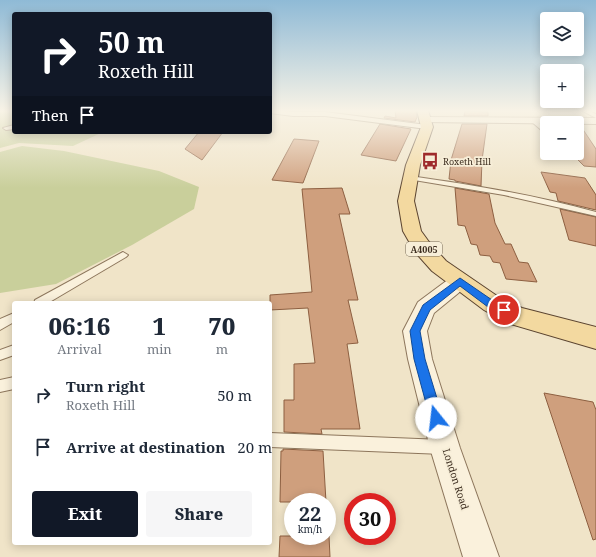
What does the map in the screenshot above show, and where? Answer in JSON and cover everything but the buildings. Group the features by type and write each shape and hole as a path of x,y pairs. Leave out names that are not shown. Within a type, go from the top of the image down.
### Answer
{"main road":[{"name":"A4005","path":"420,136 406,201 412,231 422,247 439,266 492,304 516,316 596,338"}],"street":[{"name":"London Road","path":"460,281 426,308 415,331 420,359 445,448 482,557"}],"lane":[{"path":"410,178 495,190 548,201 596,214"},
{"path":"42,301 124,254"},
{"path":"0,325 12,318"},
{"path":"0,355 12,351"},
{"path":"0,386 12,383"},
{"path":"272,440 445,448"}],"green space":[{"path":"0,136 94,136 73,146 19,143 0,148"},
{"path":"22,146 64,151 159,171 199,187 194,209 132,245 56,284 0,293 0,152"}],"place":[{"name":"Roxeth Hill","path":"430,161"}],"route":[{"path":"436,418 420,359 415,331 426,308 460,281 492,304 504,310"}]}
